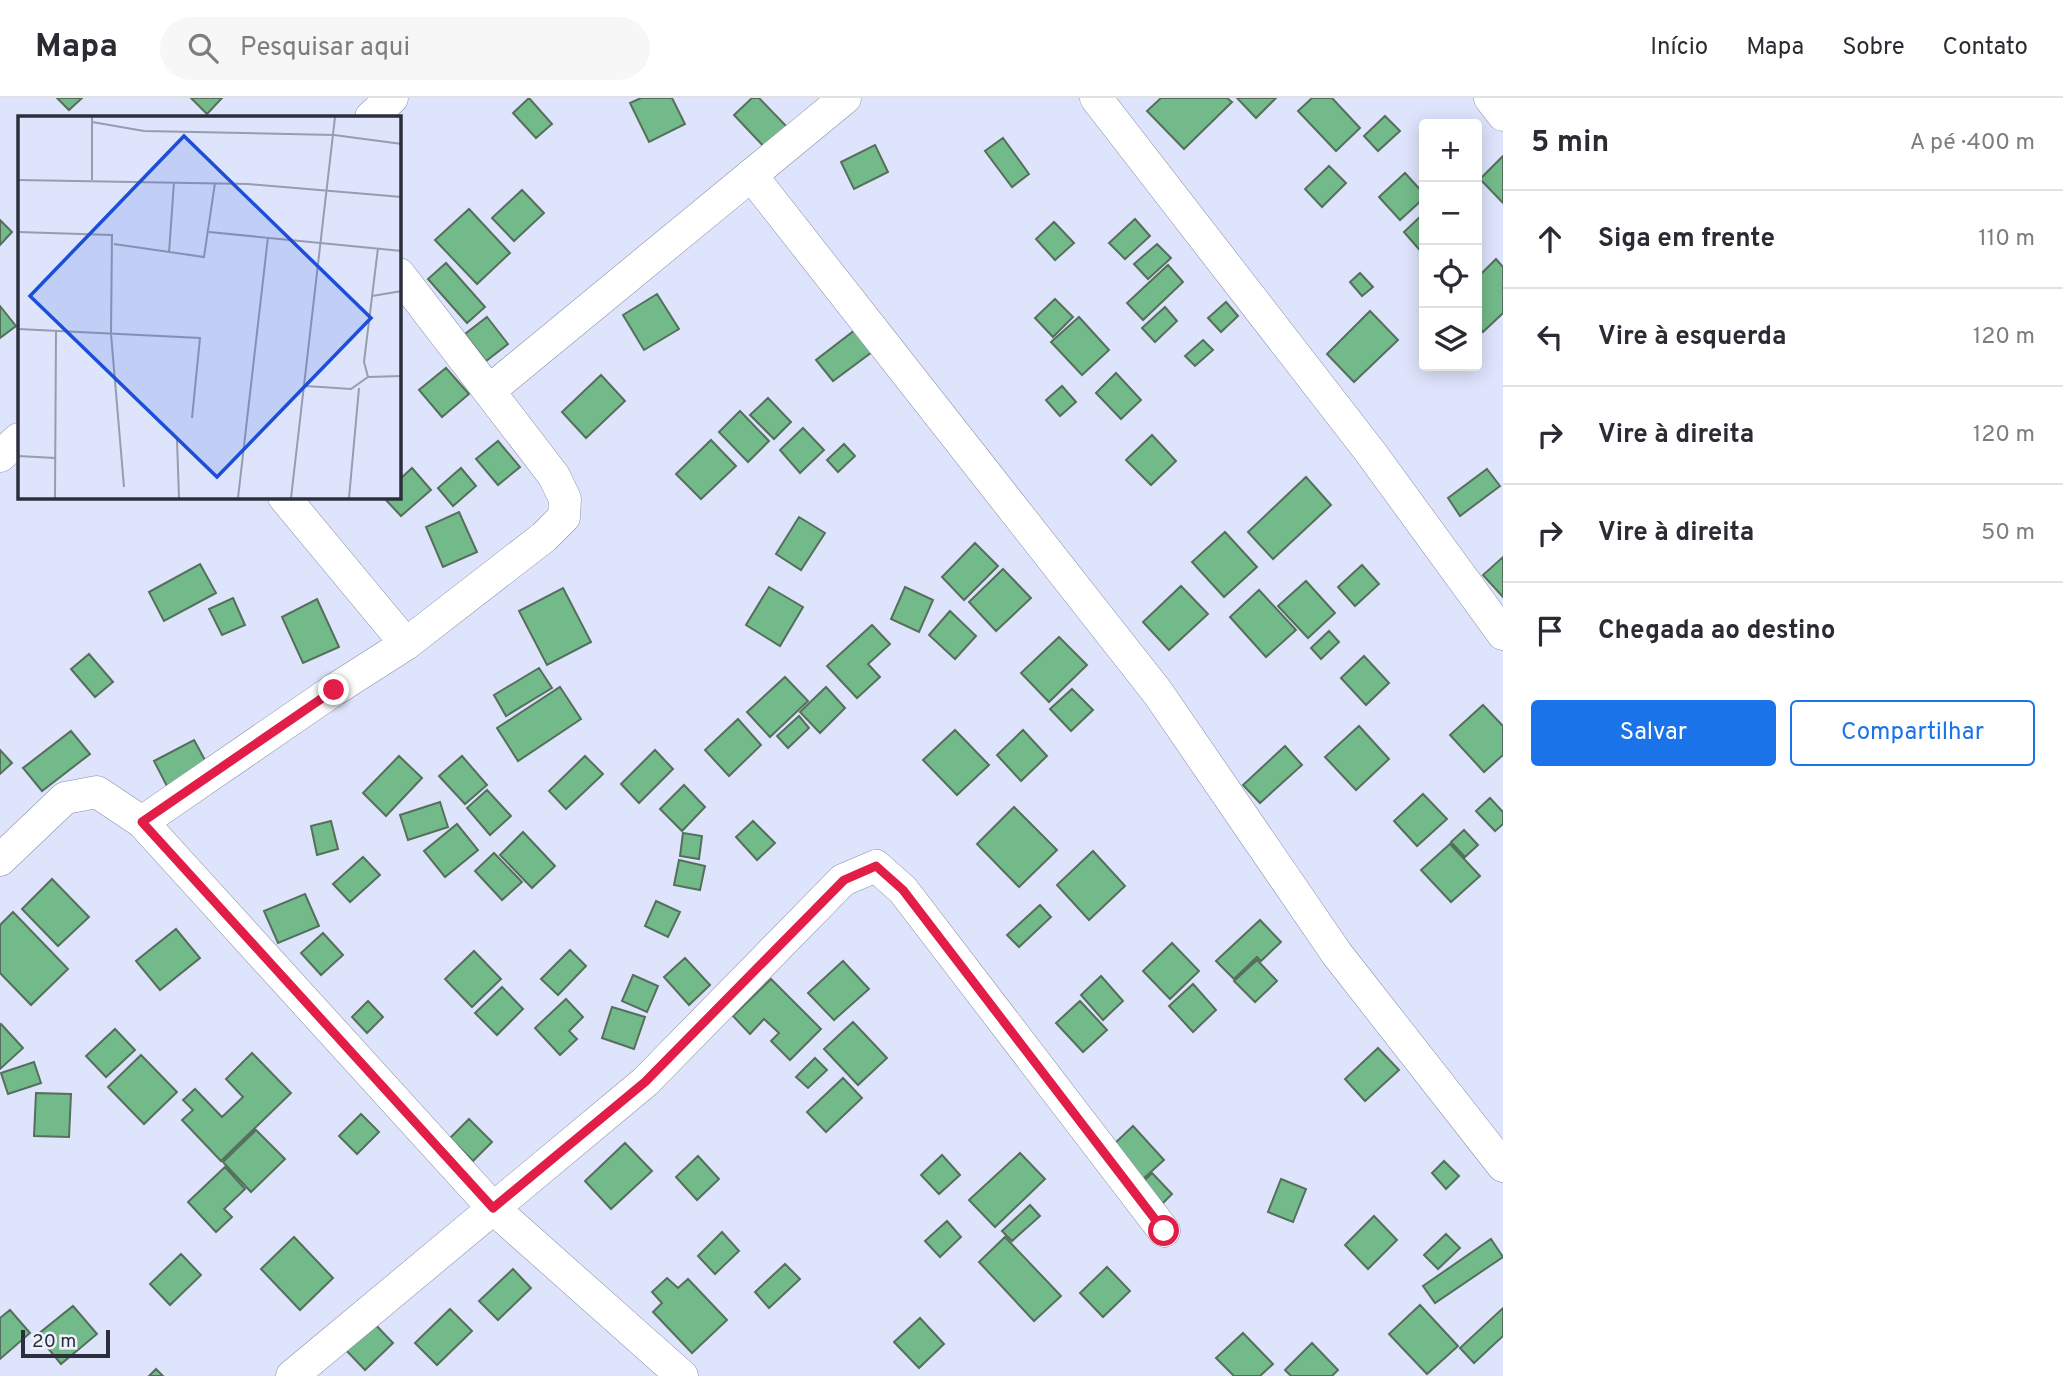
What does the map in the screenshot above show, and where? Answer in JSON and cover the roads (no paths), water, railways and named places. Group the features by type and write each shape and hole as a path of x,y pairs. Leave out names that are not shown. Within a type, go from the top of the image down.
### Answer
{"street":[{"path":"372,116 392,98"},
{"path":"489,391 845,98"},
{"path":"1096,98 1371,453 1503,634"},
{"path":"1490,98 1503,115"},
{"path":"751,175 1158,693 1337,954 1503,1166"},
{"path":"142,822 334,690 406,644 544,537 565,517 565,499 554,476 401,277"},
{"path":"0,456 18,440"},
{"path":"286,499 406,644"},
{"path":"0,860 65,798 97,792 142,822 493,1208 681,1376"},
{"path":"292,1376 645,1082 844,880 876,866 903,890 1164,1231"}]}
